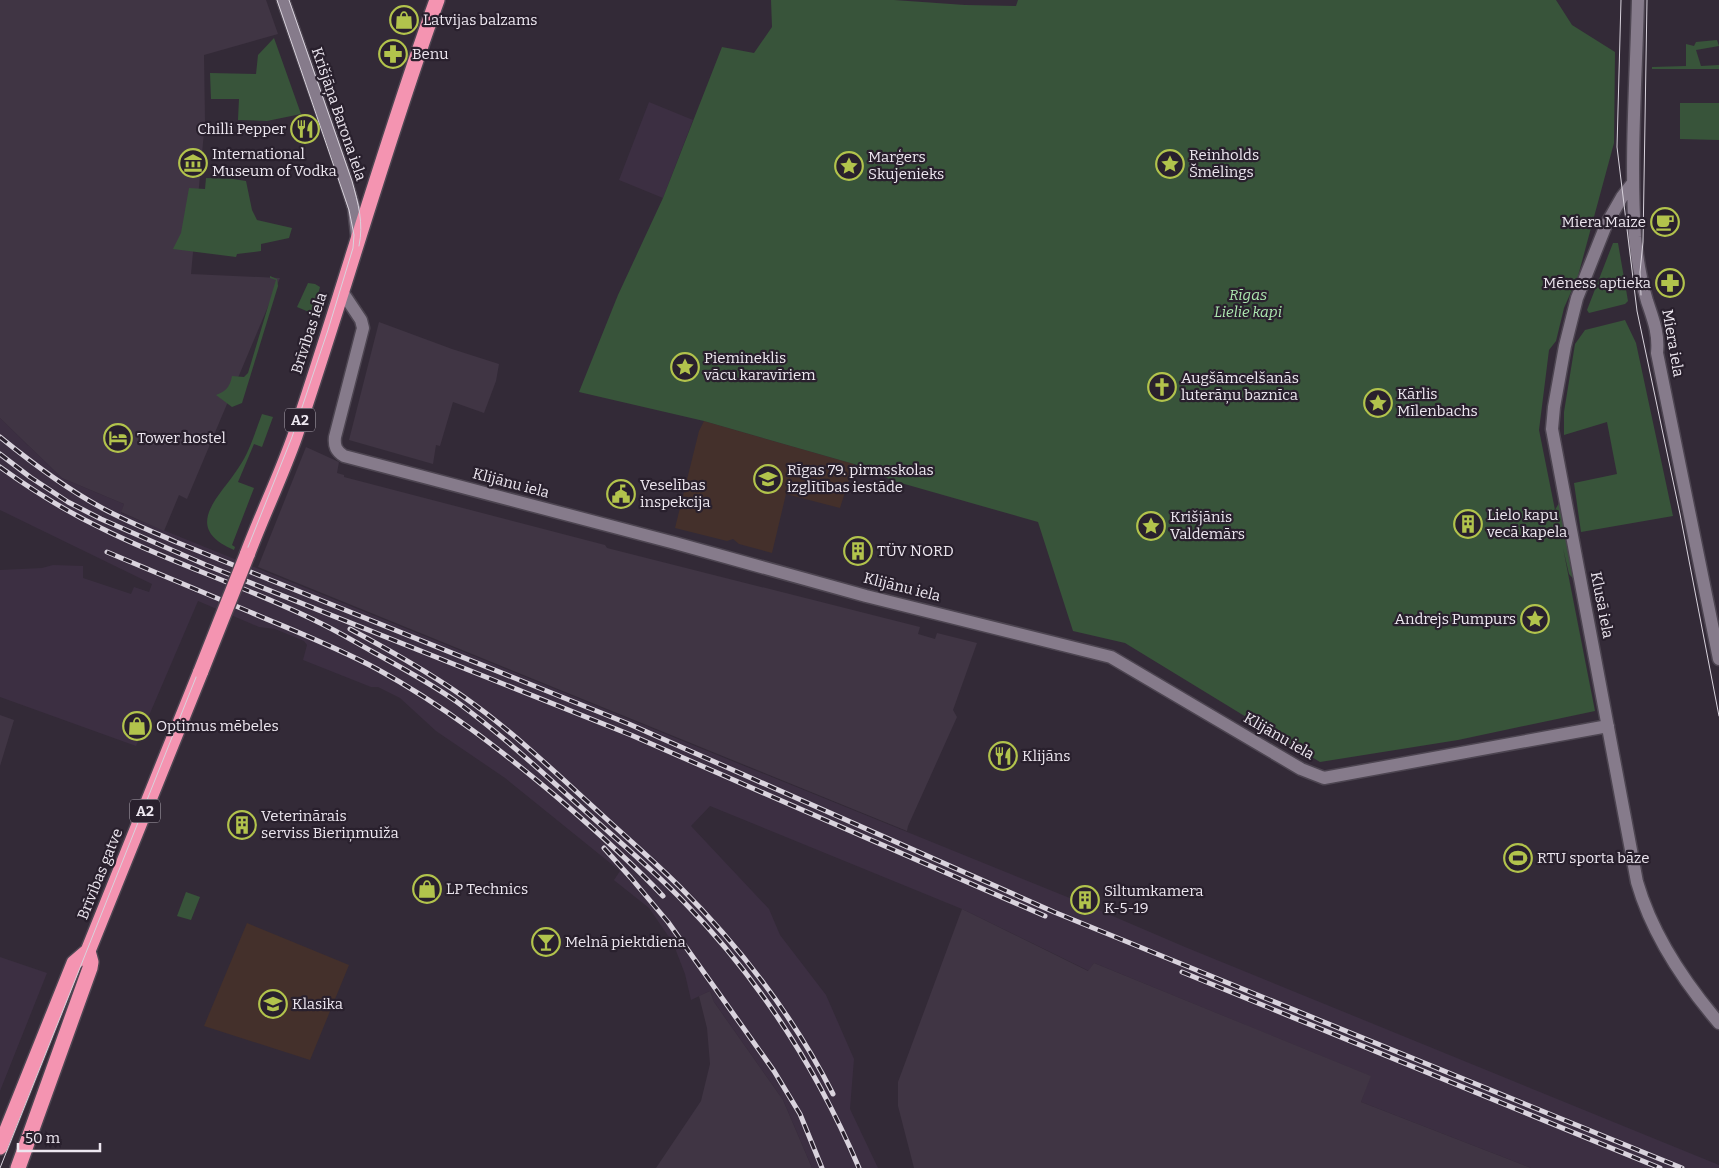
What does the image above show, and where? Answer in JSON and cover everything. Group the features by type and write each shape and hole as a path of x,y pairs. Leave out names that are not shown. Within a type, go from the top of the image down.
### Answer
{"highway":[{"name":"Brīvības iela","path":"201,671 294,438 378,171 437,0"},
{"name":"Brīvības gatve","path":"0,1147 74,963 88,951 201,671"},
{"name":"Brīvības gatve","path":"18,1168 90,968 91,962 88,951"}],"street":[{"name":"Krišjāņa Barona iela","path":"283,0 343,172 354,208 358,232 357,241"},
{"name":"Miera iela","path":"1638,0 1632,184 1635,240 1640,272 1659,340 1657,353 1719,659"},
{"name":"Klusā iela","path":"1632,184 1606,225 1578,298 1558,380 1552,429 1637,882 1654,928 1672,958 1719,1023"},
{"name":"Klijānu iela","path":"341,290 361,320 363,328 335,436 336,449 344,456 675,542 866,596 1111,657 1301,769 1324,778 1608,726"}],"shaded area":[{"path":"0,0 266,0 278,34 204,55 205,121 191,274 280,278 187,499 179,495 164,531 121,512 124,504 62,478 0,418"},
{"path":"649,102 693,120 663,198 619,180"},
{"path":"379,322 499,364 496,381 484,413 453,402 440,446 436,445 433,464 349,440"},
{"path":"0,418 62,478 124,504 121,513 1087,905 1185,947 1719,1165 1719,1168 1531,1168 1361,1102 1370,1076 1094,963 1089,971 962,909 710,806 691,826 769,909 780,935 826,995 854,1059 850,1109 878,1168 812,1168 783,1100 714,1002 710,991 691,1000 685,974 673,943 649,908 614,880 620,871 505,778 436,731 400,698 378,687 371,687 303,660 307,645 304,641 275,629 259,627 198,601 136,746 0,697 0,570 42,568 53,565 83,566 83,578 131,594 134,587 149,592 152,584 0,510"},
{"name":"Rīgas 79. pirmsskolas izglītības iestāde","path":"704,421 854,464 840,508 786,494 772,553 739,544 733,539 727,541 675,528 699,431"},
{"path":"306,447 339,462 337,473 344,475 344,477 605,545 607,548 920,627 918,634 935,639 937,633 977,643 953,710 957,717 907,831 258,567"},
{"path":"0,715 14,720 0,766"},
{"path":"962,909 1088,971 1094,963 1371,1076 1361,1102 1531,1168 914,1168 898,1106 898,1082"},
{"name":"Klasika","path":"247,923 349,965 310,1060 204,1026"},
{"path":"0,957 47,973 0,1091"},
{"path":"710,991 714,1002 783,1100 812,1168 656,1168 701,1101 710,1064 707,1028 699,996"}],"green space":[{"name":"Rīgas Lielie kapi","path":"771,0 894,0 965,5 1016,6 1018,0 1556,0 1572,25 1615,52 1614,143 1578,276 1564,308 1556,341 1549,350 1539,430 1555,510 1559,503 1577,583 1569,574 1563,548 1595,711 1458,740 1320,762 1125,643 1073,631 1038,522 894,481 854,464 704,421 579,392 618,295 663,198 722,47 754,53 772,27"},
{"path":"274,38 301,114 267,121 238,120 239,99 211,99 210,73 256,74 258,55"},
{"path":"1717,40 1719,46 1696,50 1701,66 1719,65 1719,69 1652,69 1652,67 1686,66 1686,44 1694,46 1696,42"},
{"path":"1680,103 1719,103 1719,140 1680,139"},
{"path":"206,178 246,181 252,210 257,220 292,228 289,238 261,244 261,251 237,254 236,257 173,249 181,233 189,188 205,189"},
{"path":"1613,243 1618,243 1628,301 1625,304 1589,313 1587,310"},
{"path":"270,276 277,279 278,286 242,403 232,407 216,395 227,388 232,376 244,377 248,373 276,280 270,278"},
{"path":"308,283 320,287 314,309 309,312 297,307"},
{"path":"1625,320 1636,343 1673,516 1581,532 1574,483 1617,474 1607,422 1564,435 1564,412 1575,344 1585,330"},
{"path":"262,414 273,417 262,447 254,444 238,482 254,488 232,545 235,547 234,550 218,541 209,531 207,521 215,500 246,455"},
{"path":"186,892 200,897 191,920 177,916"}],"tram line":[{"path":"0,1168 292,437 353,248 354,235 349,210 277,0"},
{"path":"289,0 352,181 361,221 359,246"},
{"path":"1621,0 1617,147 1637,311 1680,514 1719,716"},
{"path":"1641,295 1647,0"}],"railway":[{"path":"0,437 62,484 111,513 148,530 629,724 1054,912 1682,1168"},
{"path":"0,454 68,502 101,519 206,565 631,735 1045,916"},
{"path":"0,467 50,500 129,542 292,609 332,629 437,688 489,727 537,767 660,878 711,931 737,962 784,1027 824,1096 859,1168"},
{"path":"107,552 330,646 401,683 471,729 537,780 612,846 663,896"},
{"path":"350,629 430,674 492,718 540,758 670,877 702,909 764,984 818,1065 833,1094"},
{"path":"604,848 668,922 774,1071 800,1114 822,1168"},
{"path":"1182,972 1660,1168"}],"place":[{"name":"Latvijas balzams","path":"404,20"},
{"name":"Benu","path":"393,54"},
{"name":"Chilli Pepper","path":"305,129"},
{"name":"International Museum of Vodka","path":"193,163"},
{"name":"Reinholds Šmēlings","path":"1170,164"},
{"name":"Marģers Skujenieks","path":"849,166"},
{"name":"Miera Maize","path":"1665,222"},
{"name":"Mēness aptieka","path":"1670,283"},
{"name":"Piemineklis vācu karavīriem","path":"685,367"},
{"name":"Augšāmcelšanās luterāņu baznīca","path":"1162,387"},
{"name":"Kārlis Mīlenbachs","path":"1378,403"},
{"name":"Tower hostel","path":"118,438"},
{"name":"Rīgas 79. pirmsskolas izglītības iestāde","path":"768,479"},
{"name":"Veselības inspekcija","path":"621,494"},
{"name":"Lielo kapu vecā kapela","path":"1468,524"},
{"name":"Krišjānis Valdemārs","path":"1151,526"},
{"name":"TÜV NORD","path":"858,551"},
{"name":"Andrejs Pumpurs","path":"1535,619"},
{"name":"Optimus mēbeles","path":"137,726"},
{"name":"Klijāns","path":"1003,756"},
{"name":"Veterinārais serviss Bieriņmuiža","path":"242,825"},
{"name":"RTU sporta bāze","path":"1518,858"},
{"name":"LP Technics","path":"427,889"},
{"name":"Siltumkamera K-5-19","path":"1085,900"},
{"name":"Melnā piektdiena","path":"546,942"},
{"name":"Klasika","path":"273,1004"}]}
